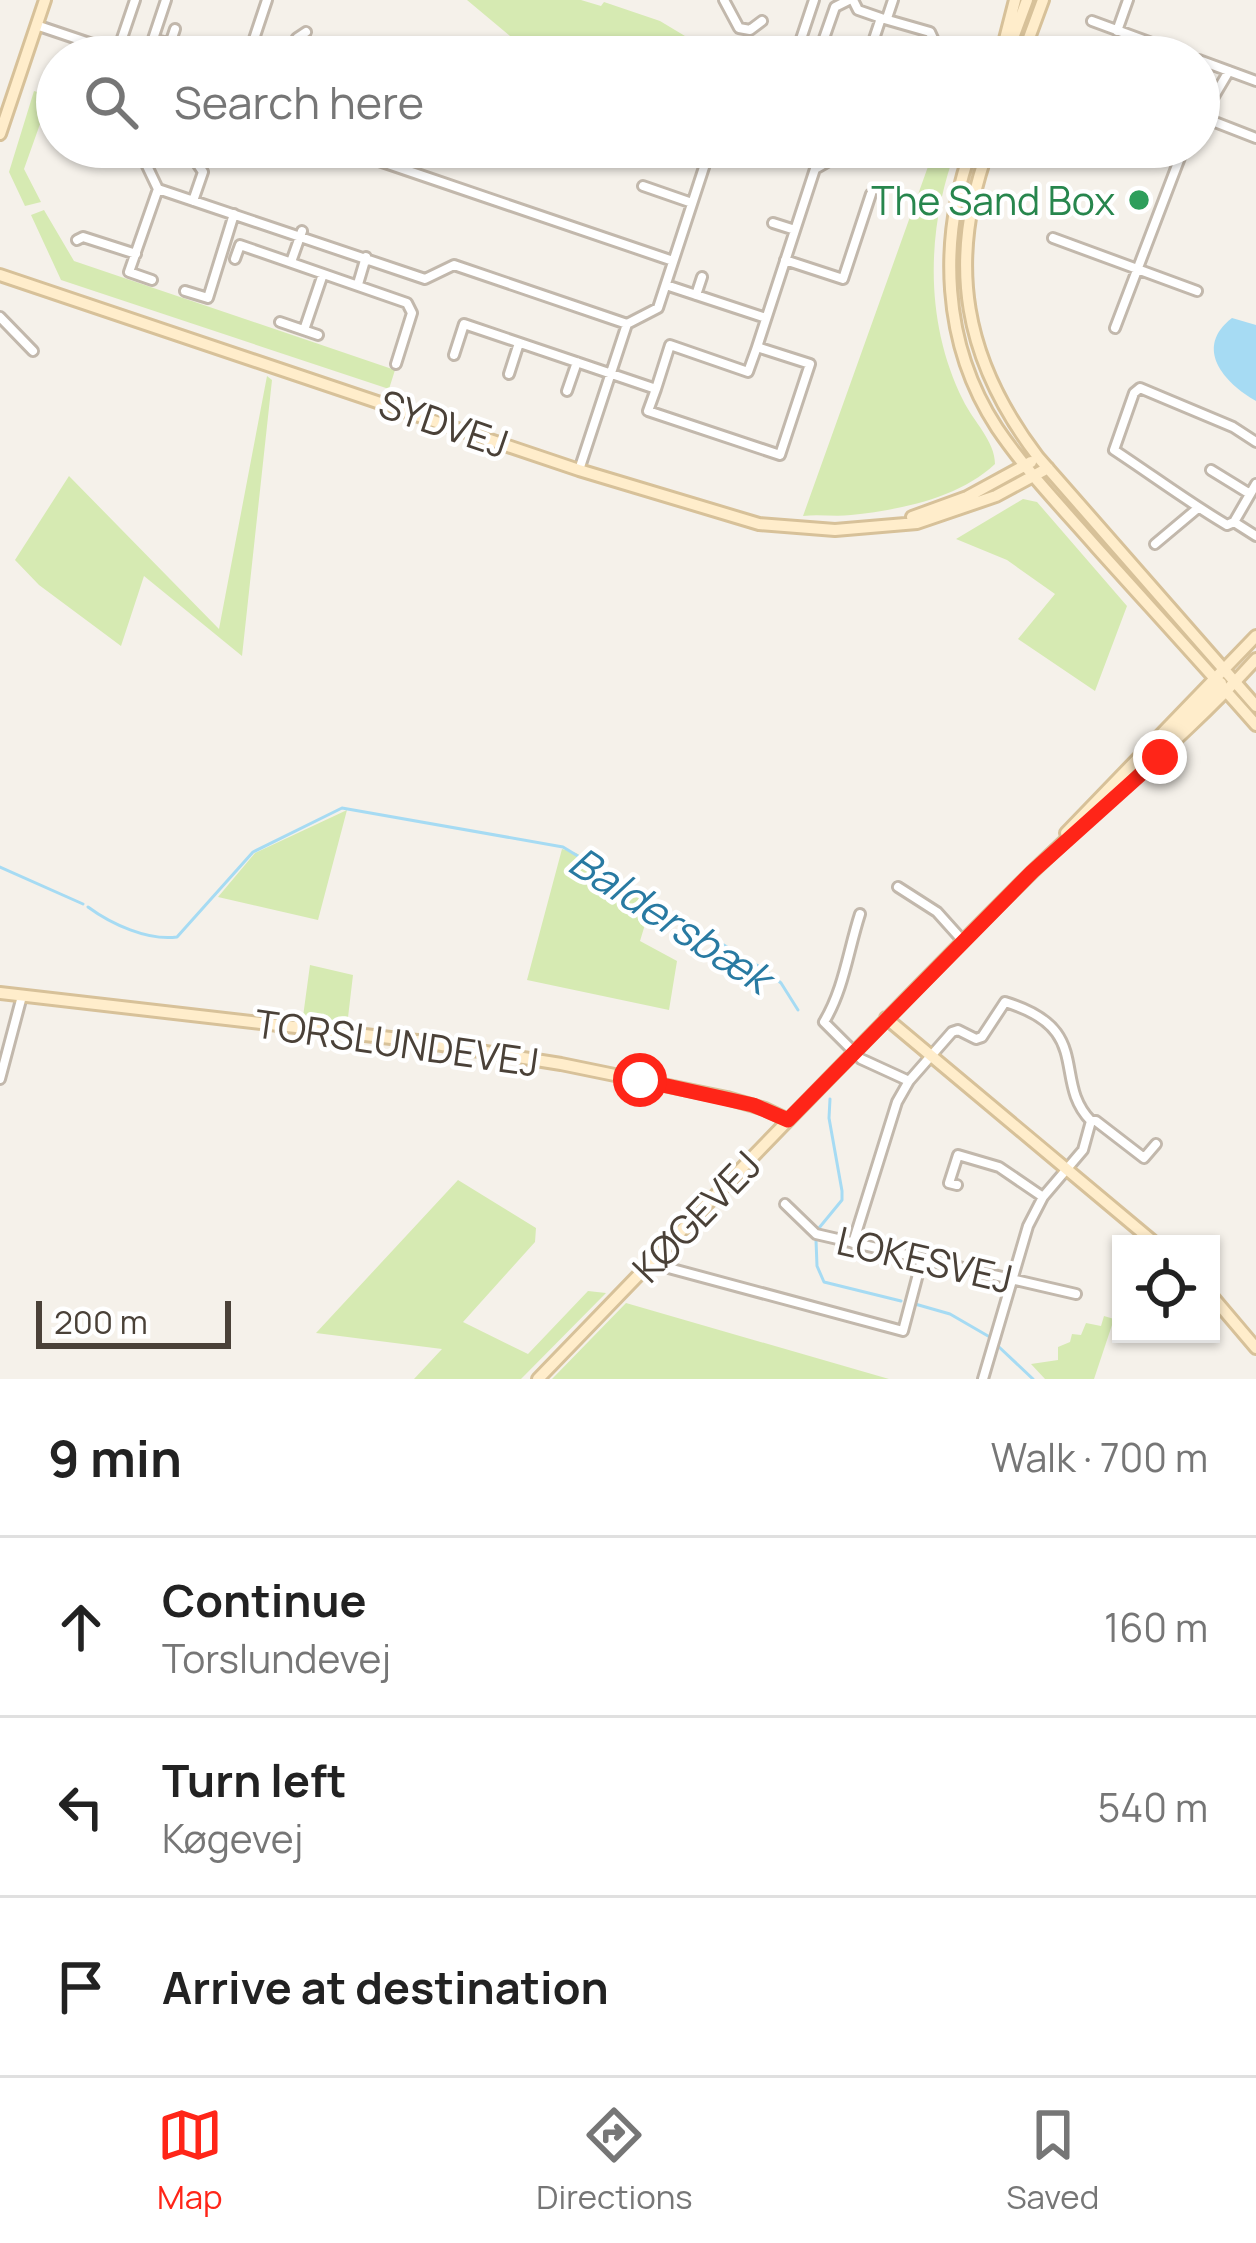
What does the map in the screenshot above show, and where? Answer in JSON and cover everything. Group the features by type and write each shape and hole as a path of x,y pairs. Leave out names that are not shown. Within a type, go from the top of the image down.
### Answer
{"street":[{"path":"0,134 45,0"},
{"path":"119,36 135,0"},
{"path":"154,36 166,0"},
{"path":"255,36 267,0"},
{"path":"724,0 740,28 750,31 762,21"},
{"path":"802,36 814,0"},
{"path":"875,36 893,0"},
{"path":"1007,36 1015,0"},
{"path":"1012,36 1027,0"},
{"path":"1030,36 1043,0"},
{"path":"1117,31 1128,0"},
{"path":"846,13 852,2"},
{"path":"825,36 835,7 852,2 932,36"},
{"path":"1092,21 1131,36"},
{"path":"36,25 66,36"},
{"path":"173,36 175,29"},
{"path":"300,36 305,32"},
{"path":"1220,68 1256,81"},
{"path":"1220,85 1228,71"},
{"path":"1220,126 1256,138"},
{"path":"148,168 158,188 425,279 454,266 627,324 655,312 706,168"},
{"path":"193,201 199,168"},
{"path":"400,168 673,261"},
{"path":"757,346 810,364 780,455 648,411 670,345 748,372 817,168"},
{"path":"967,168 951,231 950,287 968,371 983,404 1035,477 1225,680 1256,706"},
{"path":"984,168 967,232 970,317 982,363 998,397 1038,457 1225,680 1256,725"},
{"path":"1115,328 1176,168"},
{"path":"648,185 692,203"},
{"path":"152,280 129,272 158,188"},
{"path":"785,260 843,279 871,194"},
{"path":"185,291 208,298 235,212"},
{"path":"772,223 795,230"},
{"path":"291,262 301,234"},
{"path":"76,240 83,237 136,254"},
{"path":"1053,238 1197,291"},
{"path":"235,259 239,245 407,303 412,314 396,364"},
{"path":"358,284 367,256"},
{"path":"304,331 323,274"},
{"name":"SYDVEJ","path":"0,275 579,470 759,524 835,530 916,523 956,512 1048,468"},
{"path":"696,295 702,277"},
{"path":"666,285 766,318"},
{"path":"0,317 33,351"},
{"path":"280,322 318,335"},
{"path":"454,355 464,324 656,388"},
{"path":"579,470 627,324"},
{"path":"509,374 519,343"},
{"path":"567,392 577,362"},
{"path":"1256,442 1233,427 1136,390 1114,450 1227,525 1234,522 1256,484"},
{"name":"SYDVEJ","path":"896,524 967,497 1038,457"},
{"path":"1211,470 1250,494"},
{"path":"1155,544 1198,508"},
{"path":"1234,522 1256,536"},
{"path":"1225,680 1256,639"},
{"path":"1225,680 1256,659"},
{"name":"KØGEVEJ","path":"1032,872 1119,793 1225,680"},
{"name":"KØGEVEJ","path":"538,1379 886,1018 1225,680"},
{"path":"898,886 937,912 962,941"},
{"path":"860,914 848,952 848,970 824,1022 854,1053 909,1082"},
{"name":"TORSLUNDEVEJ","path":"0,993 466,1048 727,1098 788,1120"},
{"path":"0,1079 22,996"},
{"path":"853,1243 893,1111 909,1082 955,1030 979,1040 1001,1005 1009,1002 1049,1024 1062,1041 1080,1109 1091,1121 1144,1158 1156,1144"},
{"path":"886,1018 1145,1235"},
{"path":"983,1379 1028,1226 1043,1197 1082,1150 1091,1121"},
{"path":"957,1185 949,1183 958,1155 999,1167 1043,1197"},
{"name":"LOKESVEJ","path":"785,1204 817,1234 1076,1294"},
{"path":"650,1263 903,1331 922,1259"},
{"path":"1220,1306 1256,1348"}],"green space":[{"path":"467,0 581,0 601,6 604,2 660,21 685,36 532,36 510,36"},
{"path":"36,92 36,135 24,169 41,202 25,206 9,172"},
{"path":"927,168 950,168 935,242 936,307 950,370 988,439 995,464 964,486 909,506 803,516"},
{"path":"44,210 74,261 395,370 389,389 61,280 31,215"},
{"path":"267,376 272,380 242,656 144,576 121,646 39,585 15,560 69,476 219,629"},
{"path":"1023,499 1037,502 1127,606 1095,691 1018,639 1055,594 1007,560 956,539"},
{"path":"347,810 318,920 218,897 255,853"},
{"path":"562,849 653,898 640,941 677,961 669,1010 527,980"},
{"path":"310,965 353,975 347,1026 302,1024"},
{"path":"458,1180 536,1228 535,1242 463,1322 528,1354 588,1291 606,1293 521,1379 414,1379 442,1349 316,1333"},
{"path":"626,1303 889,1379 552,1379"},
{"path":"1104,1316 1112,1318 1094,1379 1045,1379 1031,1364 1058,1360 1058,1347 1070,1342 1072,1334 1081,1335 1086,1323 1101,1326"}],"water":[{"path":"1232,318 1256,325 1256,401 1233,385 1217,364 1215,341"}],"waterway":[{"name":"Baldersbæk","path":"88,907 130,930 177,937 253,852 342,808 563,847 765,970 781,983 798,1010"},
{"name":"Baldersbæk","path":"0,867 83,904"},
{"name":"Baldersbæk","path":"819,1228 842,1200 830,1099"},
{"name":"Baldersbæk","path":"816,1240 817,1266 824,1282 901,1301"},
{"name":"Baldersbæk","path":"915,1304 950,1314 988,1336"},
{"name":"Baldersbæk","path":"999,1347 1033,1379"}],"place":[{"name":"The Sand Box","path":"1139,200"}],"route":[{"path":"640,1080 753,1105 788,1120 1032,872 1160,757"}]}
